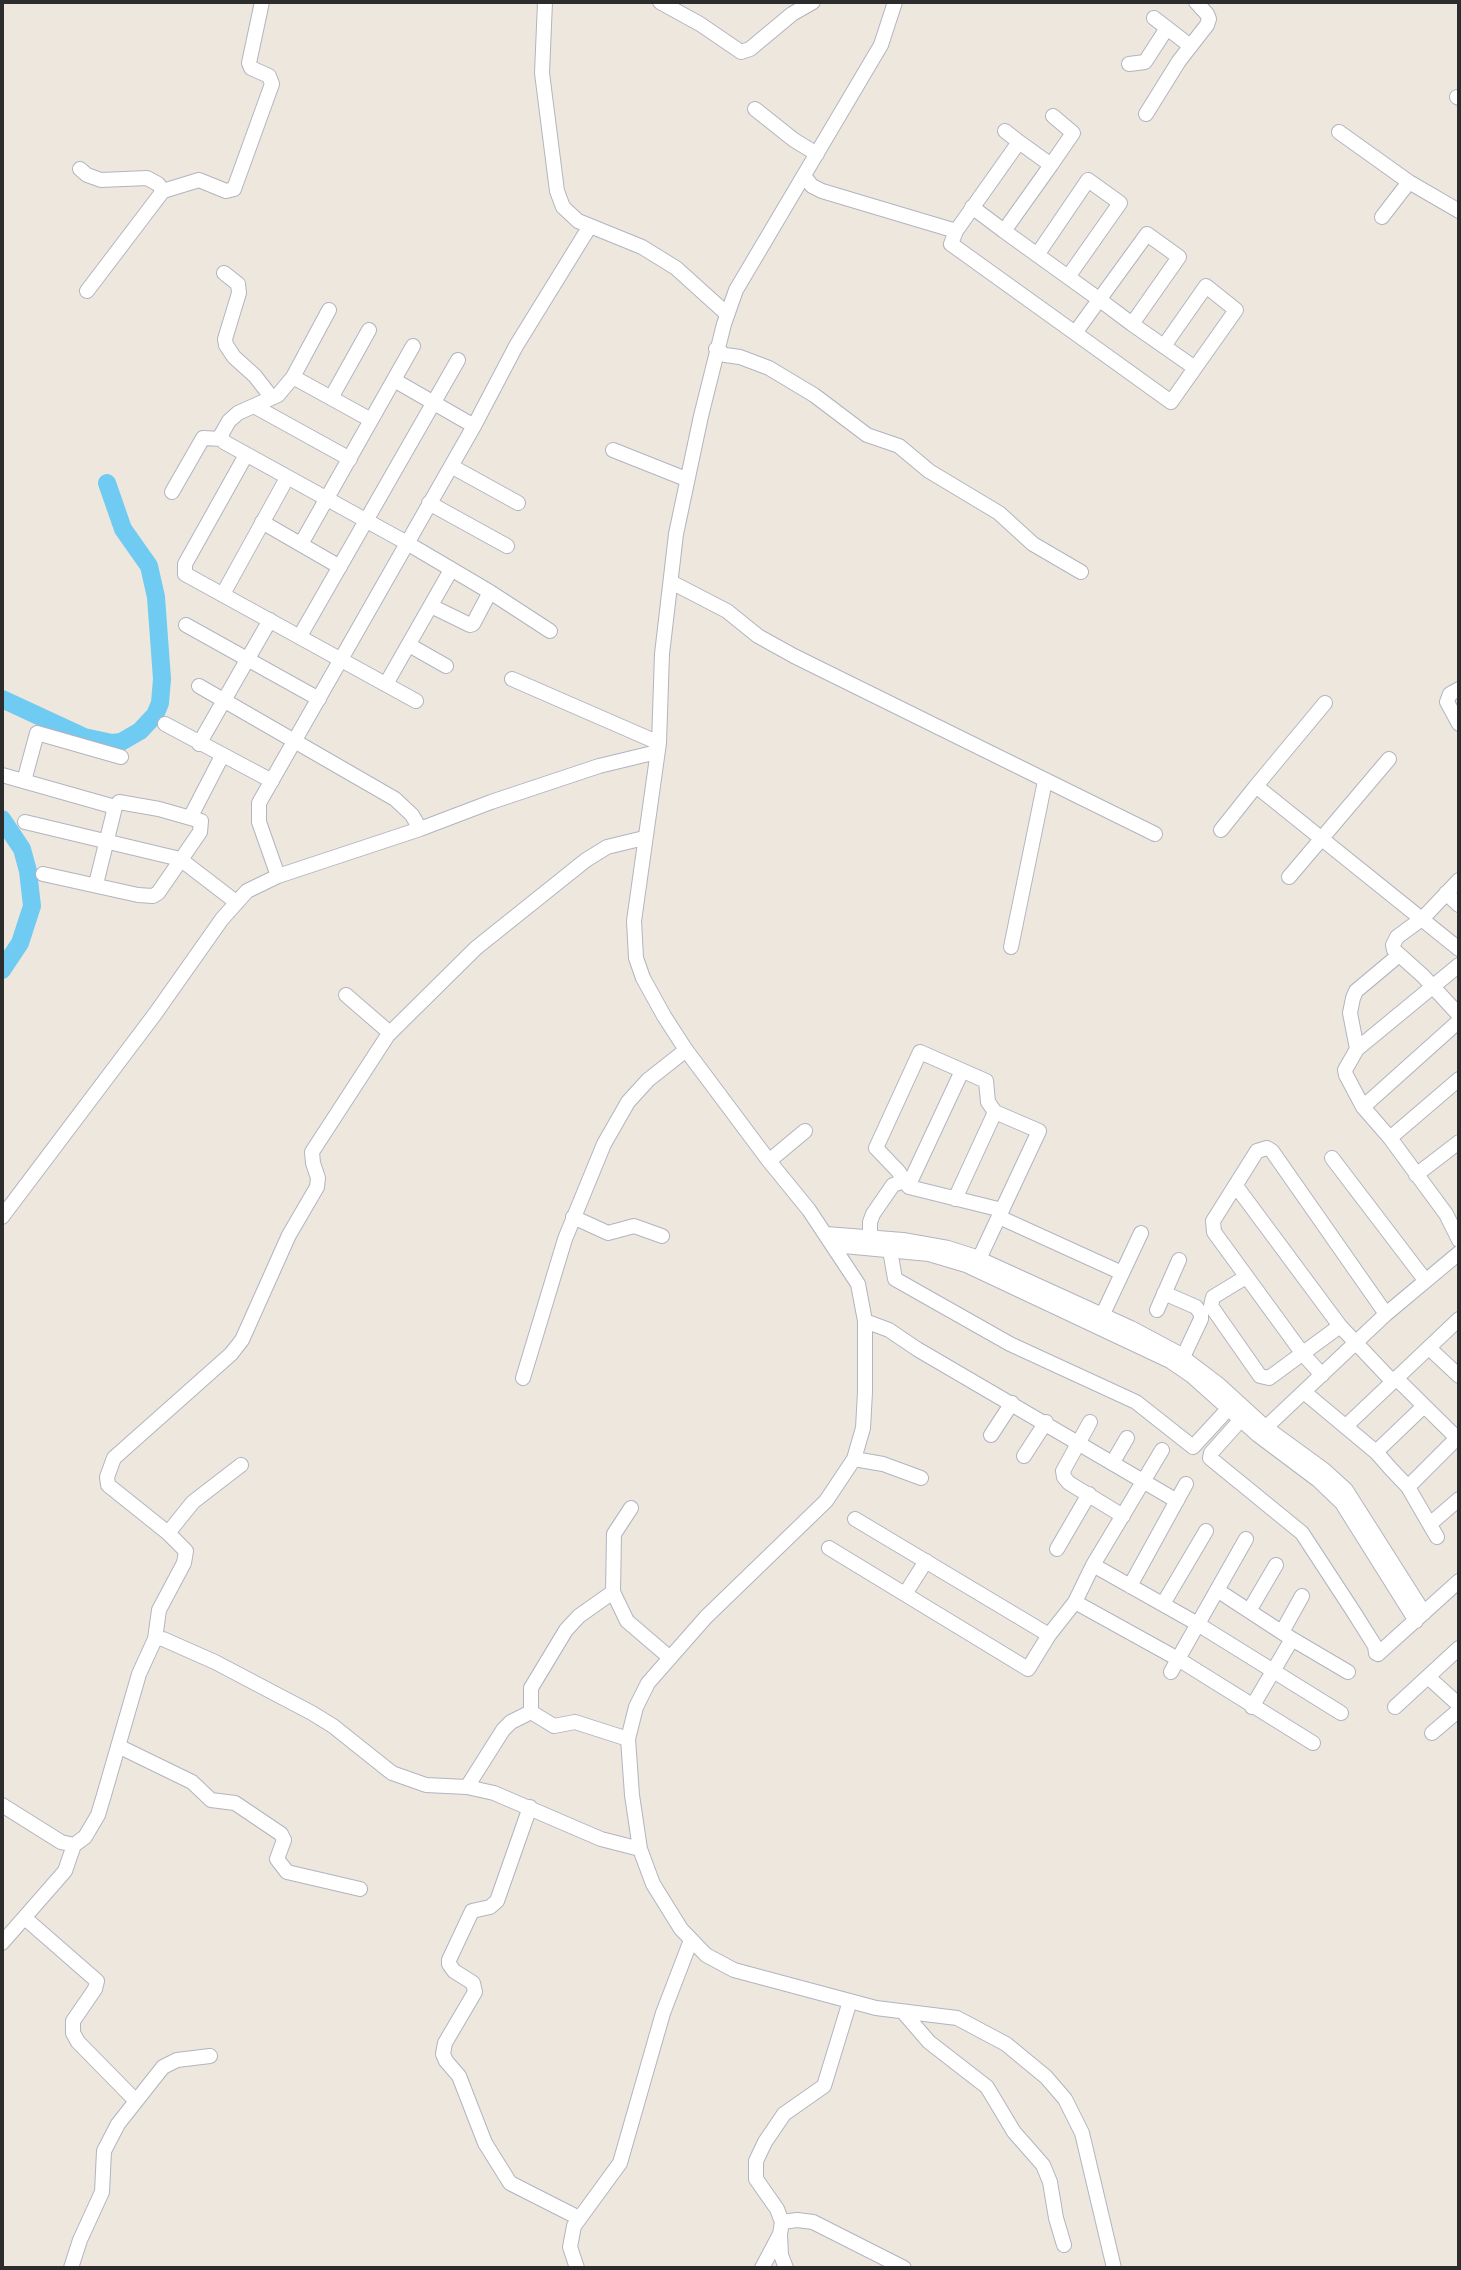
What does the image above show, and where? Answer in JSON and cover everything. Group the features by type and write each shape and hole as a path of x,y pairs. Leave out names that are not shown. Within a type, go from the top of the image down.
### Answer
{"street":[{"path":"87,291 163,191 199,180 226,191 234,189 272,84 269,76 251,68 249,63 262,2"},
{"path":"545,2 542,73 557,191 569,214 642,247 676,268 727,314"},
{"path":"660,2 741,52 750,49 792,14 813,2"},
{"path":"895,2 881,45 817,154 807,180 743,278 727,314 727,353 686,479 676,534 682,587 662,654 658,748 634,921 636,958 643,978 686,1050 776,1155 858,1284 870,1322 860,1459 826,1501 706,1617 669,1657 640,1695 628,1739 634,1815 640,1849 653,1884 671,1916 706,1955 734,1970 850,2001 910,2014 957,2018 1006,2044 1046,2077 1065,2099 1082,2133 1114,2268"},
{"path":"1146,114 1209,19 1196,2"},
{"path":"1154,18 1189,45"},
{"path":"1129,64 1145,62 1167,28"},
{"path":"755,109 786,135 817,154"},
{"path":"1004,231 1073,133 1053,116"},
{"path":"1005,131 1051,165"},
{"path":"1339,132 1409,182 1459,211"},
{"path":"953,238 1019,142"},
{"path":"80,169 101,180 147,178 163,191"},
{"path":"807,180 822,191 953,238 1075,333 1171,402 1236,310 1206,286 1164,346"},
{"path":"1037,255 1088,180 1120,203 1068,277"},
{"path":"1382,217 1409,182"},
{"path":"972,207 1195,368"},
{"path":"278,876 262,833 259,803 474,426 516,346 590,226"},
{"path":"1075,333 1147,234 1179,257 1132,324"},
{"path":"224,273 238,284 239,293 225,339 226,345 272,398"},
{"path":"329,310 293,377 278,395 229,421 222,439 227,445 407,543 550,631"},
{"path":"331,398 369,330"},
{"path":"301,544 413,346"},
{"path":"727,353 769,368 814,395 867,435 899,446 929,471 999,513 1033,544 1081,572"},
{"path":"300,636 458,360"},
{"path":"293,377 371,420"},
{"path":"394,380 474,426"},
{"path":"254,406 350,459"},
{"path":"172,492 203,438 222,439"},
{"path":"613,450 686,479"},
{"path":"246,455 184,568 187,576 416,701"},
{"path":"451,466 518,503"},
{"path":"223,594 287,478"},
{"path":"429,503 507,546"},
{"path":"262,522 340,567"},
{"path":"386,684 451,570"},
{"path":"682,587 727,611 758,636 794,656 1155,834"},
{"path":"431,606 470,625 490,592"},
{"path":"199,744 270,620"},
{"path":"186,625 319,699"},
{"path":"409,645 446,666"},
{"path":"512,679 658,748"},
{"path":"199,686 395,799 412,815 420,829"},
{"path":"1459,689 1450,694 1447,702 1459,724"},
{"path":"1221,830 1325,703"},
{"path":"165,724 272,781"},
{"path":"24,781 37,733 121,757"},
{"path":"2,1217 247,891 278,876 658,748"},
{"path":"191,816 222,756"},
{"path":"1289,877 1389,759"},
{"path":"2,775 115,807"},
{"path":"1011,947 1045,781"},
{"path":"1256,786 1459,949"},
{"path":"43,874 153,896 201,828 201,821 123,801 115,807 96,884"},
{"path":"25,822 107,839 180,859 236,902"},
{"path":"2,1943 65,1871 74,1845 85,1837 98,1815 131,1694 155,1639 159,1610 187,1556 184,1547 108,1485 107,1477 114,1458 231,1354 242,1340 289,1235 317,1187 312,1152 390,1033 476,948 586,860 607,847 644,838"},
{"path":"1363,1107 1459,1018 1394,950 1393,942 1423,918 1459,880"},
{"path":"1446,893 1459,905"},
{"path":"1357,1049 1350,1013 1356,991 1399,955"},
{"path":"1459,965 1357,1049 1346,1065 1346,1075 1363,1107 1446,1214 1459,1240"},
{"path":"346,995 390,1033"},
{"path":"523,1378 552,1277 598,1156 628,1102 648,1080 686,1050"},
{"path":"979,1259 1000,1214 1039,1131 995,1112 988,1102 986,1081 920,1052 876,1148 909,1187 1000,1214 1122,1273"},
{"path":"870,1242 873,1214 893,1185 912,1178 962,1071"},
{"path":"1390,1138 1459,1079"},
{"path":"955,1199 995,1112"},
{"path":"776,1155 805,1131"},
{"path":"1416,1175 1459,1142"},
{"path":"1322,1375 1246,1277 1212,1226 1257,1151 1267,1148 1272,1151 1386,1314"},
{"path":"1332,1158 1425,1280"},
{"path":"1236,1186 1340,1326 1458,1439 1408,1487"},
{"path":"1446,1214 1459,1203"},
{"path":"573,1217 608,1233 634,1226 662,1236"},
{"path":"1102,1316 1141,1233"},
{"path":"830,1239 936,1245 979,1259 1155,1340 1183,1357 1261,1431 1324,1470 1346,1490 1418,1613"},
{"path":"870,1242 890,1250 929,1254 966,1265 1153,1352 1192,1376 1228,1409 1244,1415"},
{"path":"890,1250 895,1279 1010,1344 1136,1402 1193,1447 1228,1409"},
{"path":"1261,1431 1386,1314 1459,1253"},
{"path":"1157,1310 1179,1260"},
{"path":"1246,1277 1213,1297 1211,1306 1260,1376 1269,1378 1340,1326"},
{"path":"1164,1293 1196,1307 1201,1314 1183,1357"},
{"path":"1346,1426 1459,1319"},
{"path":"870,1322 889,1330 1177,1501"},
{"path":"1429,1348 1459,1376"},
{"path":"1304,1392 1376,1452 1408,1487 1434,1531 1459,1499"},
{"path":"991,1435 1012,1403"},
{"path":"1376,1452 1424,1406"},
{"path":"1244,1415 1210,1458 1302,1533 1378,1654 1458,1576"},
{"path":"1024,1456 1046,1422"},
{"path":"1090,1422 1063,1471 1064,1477 1123,1516"},
{"path":"1113,1462 1127,1438"},
{"path":"829,1548 1028,1669 1075,1602 1093,1565 1162,1450"},
{"path":"860,1459 921,1478"},
{"path":"168,1533 193,1502 241,1465"},
{"path":"1130,1586 1186,1484"},
{"path":"1057,1549 1089,1494"},
{"path":"631,1508 614,1534 613,1592 627,1621 669,1657"},
{"path":"855,1519 1049,1635"},
{"path":"1163,1604 1206,1531"},
{"path":"1175,1665 1246,1539"},
{"path":"905,1594 926,1561"},
{"path":"1093,1565 1196,1623 1341,1713"},
{"path":"1249,1611 1276,1565"},
{"path":"1217,1590 1348,1672"},
{"path":"531,1712 531,1688 566,1630 579,1616 613,1592"},
{"path":"1252,1707 1274,1672 1302,1596"},
{"path":"1075,1602 1175,1665 1313,1743"},
{"path":"155,1639 173,1641 301,1707 333,1726 392,1773 426,1785 467,1787 494,1793 601,1839 640,1849"},
{"path":"1395,1707 1459,1648"},
{"path":"1428,1677 1459,1708 1432,1733"},
{"path":"531,1712 554,1726 575,1722 628,1739"},
{"path":"467,1787 503,1730 511,1722 531,1712"},
{"path":"118,1746 192,1782 211,1800 235,1803 281,1834 284,1840 277,1859 287,1872 360,1889"},
{"path":"2,1805 61,1842 74,1845"},
{"path":"530,1807 497,1901 470,1914 449,1960 451,1968 473,1983 475,1992 445,2043 443,2054 459,2076 485,2143 510,2183 579,2218"},
{"path":"26,1919 97,1981 95,1989 73,2021 73,2033 78,2042 135,2100"},
{"path":"577,2268 570,2247 579,2218 620,2163 663,2013 691,1940"},
{"path":"786,2268 781,2255 777,2209 756,2179 756,2161 784,2114 824,2086 850,2001"},
{"path":"910,2014 940,2052 987,2087 1014,2132 1043,2165 1050,2182 1064,2245"},
{"path":"71,2268 102,2192 102,2162 107,2143 135,2100 163,2067 177,2060 210,2056"},
{"path":"762,2268 781,2228 797,2220 813,2222 904,2268"}],"waterway":[{"path":"2,699 84,737 112,743 121,742 140,731 155,715 160,703 162,679 156,597 149,566 123,529 107,483"},
{"path":"2,819 22,849 32,906 20,943 2,970"}]}
